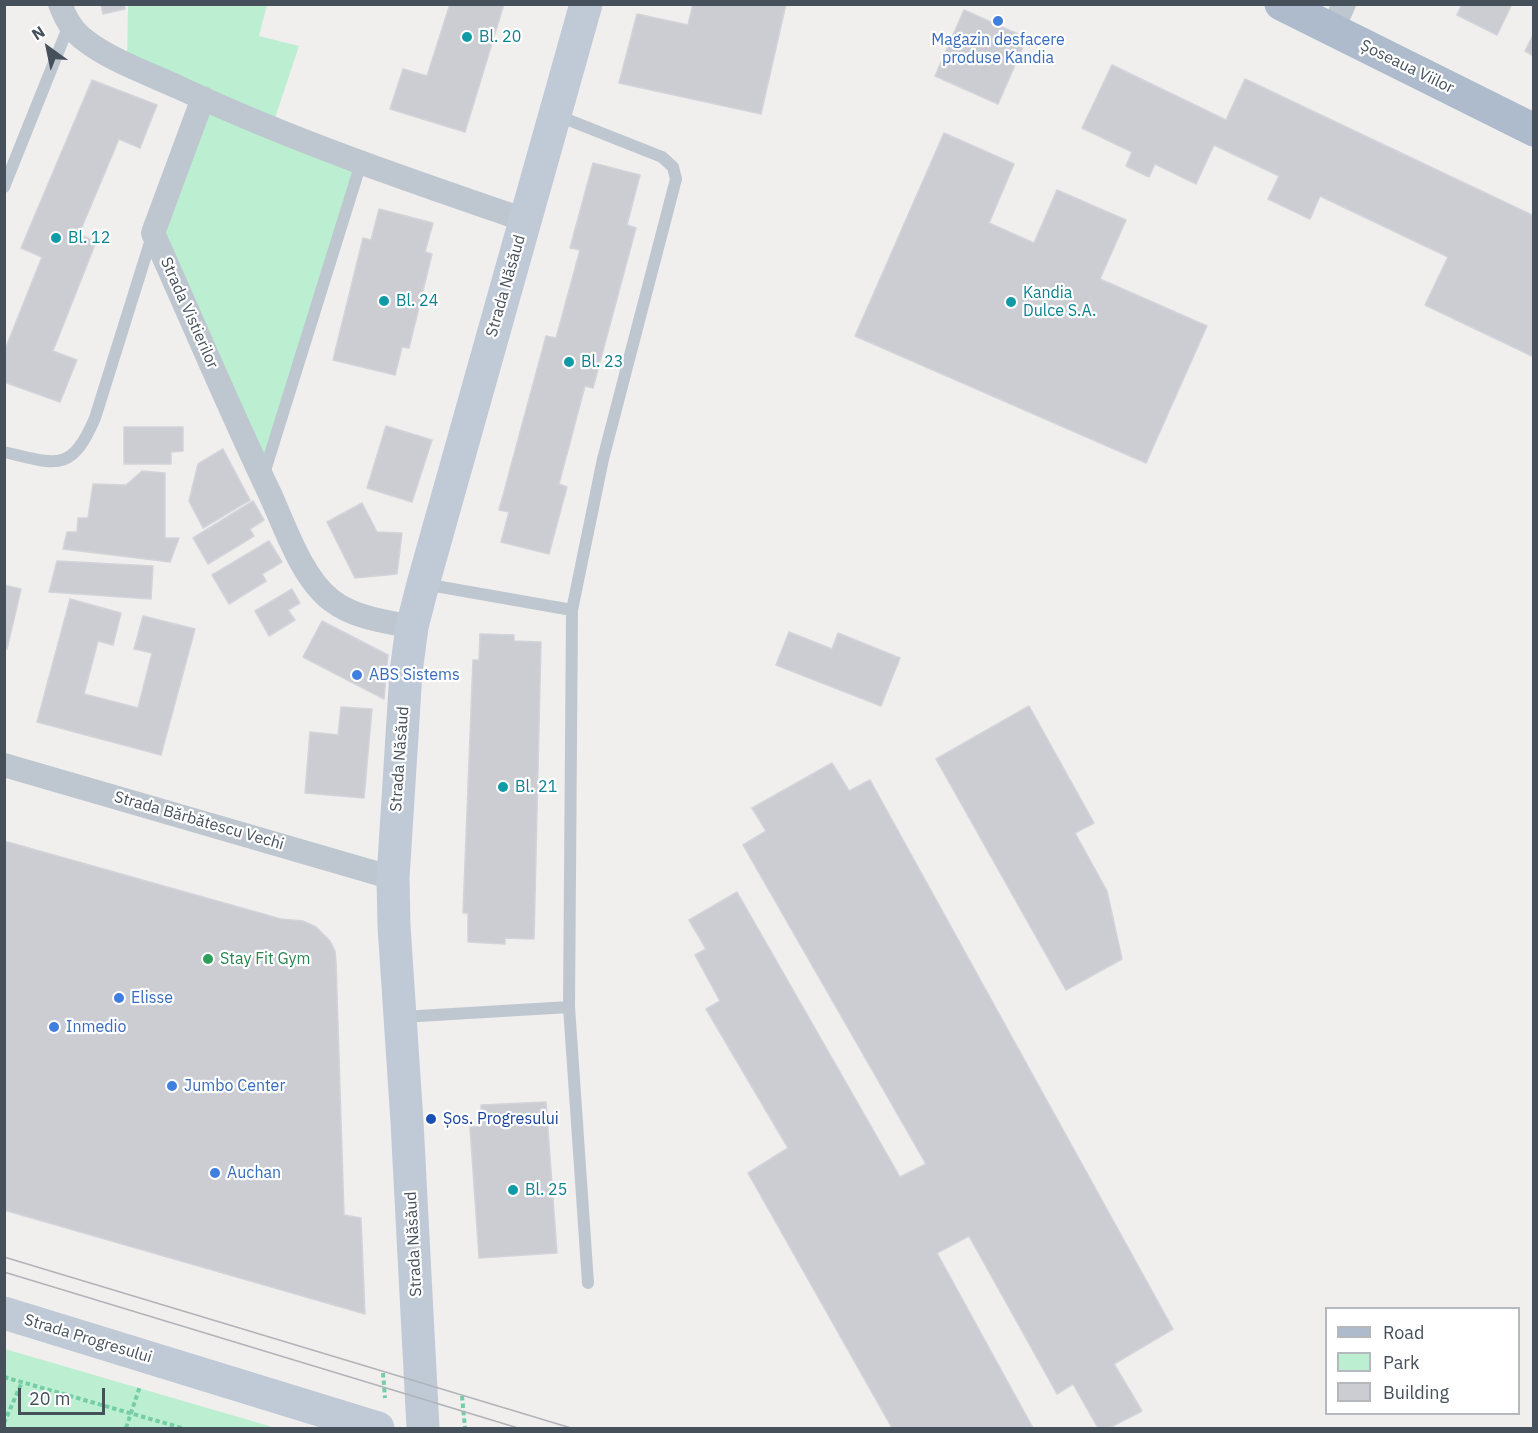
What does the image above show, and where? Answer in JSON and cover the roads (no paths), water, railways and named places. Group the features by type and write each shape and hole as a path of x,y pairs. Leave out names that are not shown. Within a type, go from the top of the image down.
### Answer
{"main road":[{"name":"Șoseaua Viilor","path":"1281,4 1338,17 1533,130"}],"street":[{"name":"Strada Năsăud","path":"423,1428 393,878 406,672 412,627 423,584 586,4"},
{"path":"64,15 85,41 103,52 202,98 361,163 525,220"},
{"path":"153,233 202,98"},
{"name":"Strada Vistierilor","path":"153,233 262,479 305,568 321,591 341,607 355,614 412,627"},
{"name":"Strada Bărbătescu Vechi","path":"4,765 393,878"},
{"name":"Strada Progresului","path":"4,1313 378,1428"}],"lane":[{"path":"4,187 64,15"},
{"path":"555,115 662,157 673,167 676,179 603,459 572,610 568,1007 588,1283"},
{"path":"262,479 361,163"},
{"path":"4,452 51,463 70,457 85,440 95,418 153,233"},
{"path":"423,584 572,610"},
{"path":"401,1017 568,1007"}],"tram line":[{"path":"4,1257 571,1428"},
{"path":"4,1272 518,1428"}],"place":[{"name":"Magazin desfacere produse Kandia","path":"998,21"},
{"name":"Bl. 20","path":"467,37"},
{"name":"Bl. 12","path":"56,238"},
{"name":"Bl. 24","path":"384,301"},
{"name":"Kandia Dulce S.A.","path":"1011,302"},
{"name":"Bl. 23","path":"569,362"},
{"name":"ABS Sistems","path":"357,675"},
{"name":"Bl. 21","path":"503,787"},
{"name":"Stay Fit Gym","path":"208,959"},
{"name":"Elisse","path":"119,998"},
{"name":"Inmedio","path":"54,1027"},
{"name":"Jumbo Center","path":"172,1086"},
{"name":"Șos. Progresului","path":"431,1119"},
{"name":"Auchan","path":"215,1173"},
{"name":"Bl. 25","path":"513,1190"}]}
